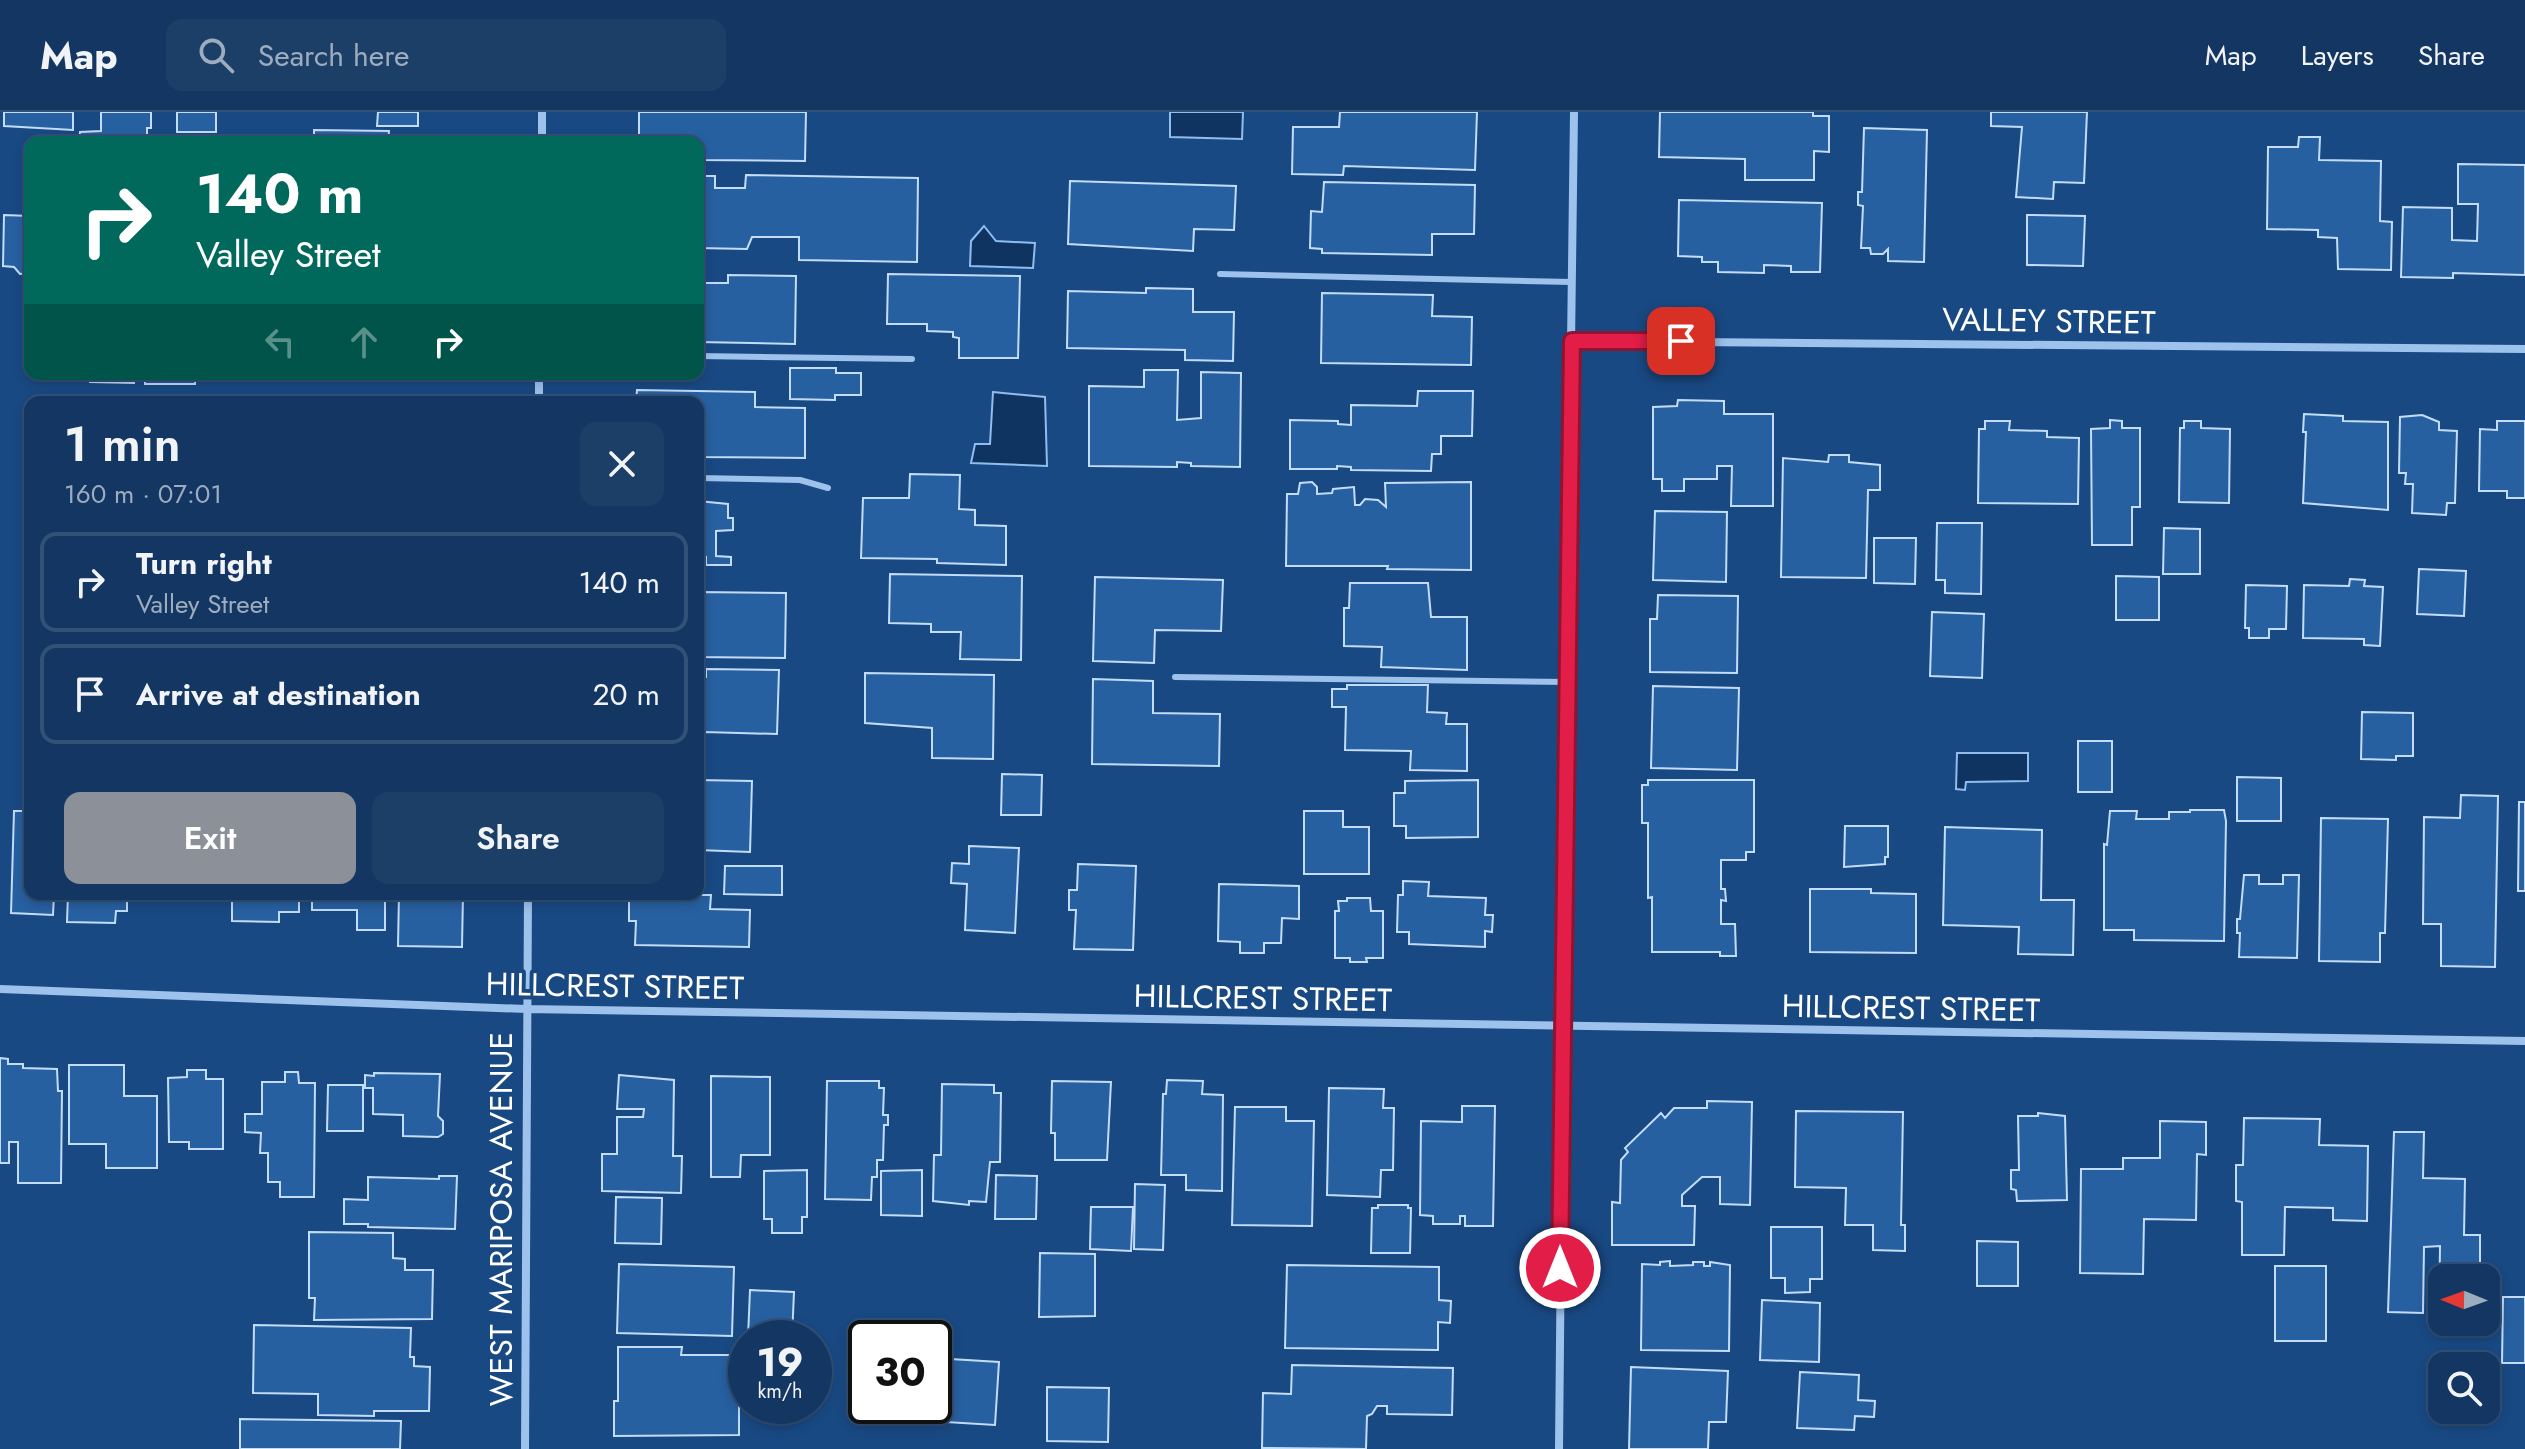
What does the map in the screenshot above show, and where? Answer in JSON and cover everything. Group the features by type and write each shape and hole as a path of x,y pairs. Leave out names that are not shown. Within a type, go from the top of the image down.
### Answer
{"street":[{"path":"542,112 542,136"},
{"path":"1559,1449 1561,1027 1574,112"},
{"name":"VALLEY STREET","path":"1572,341 2525,349"},
{"name":"WEST MARIPOSA AVENUE","path":"525,1449 528,900"},
{"name":"HILLCREST STREET","path":"0,989 526,1009 2525,1041"}],"lane":[{"path":"1220,274 1571,282"},
{"path":"704,356 912,359"},
{"path":"704,478 800,480 828,488"},
{"path":"1175,677 1568,682"}],"water":[{"path":"1170,112 1243,112 1242,139 1170,137"},
{"path":"984,226 996,241 1035,243 1033,268 970,266 971,241"},
{"path":"993,392 1045,397 1047,466 971,463 975,444 990,444"},
{"path":"1957,753 2028,753 2028,781 1966,782 1965,790 1956,789"}],"building":[{"path":"4,112 73,112 73,130 4,126"},
{"path":"101,112 151,112 151,128 147,128 147,136 80,136 80,132 101,131"},
{"path":"177,112 216,112 216,132 177,132"},
{"path":"378,112 418,112 418,126 377,126"},
{"path":"639,112 806,112 805,161 704,160 704,136 639,136"},
{"path":"1340,112 1477,112 1475,170 1344,166 1343,175 1292,174 1293,127 1339,127"},
{"path":"1660,112 1813,112 1813,116 1829,116 1829,152 1814,151 1814,180 1745,180 1745,159 1659,157"},
{"path":"1991,112 2087,112 2084,183 2054,182 2053,199 2016,197 2022,127 1991,126"},
{"path":"1864,128 1927,130 1924,262 1888,261 1888,249 1883,254 1871,254 1870,248 1861,248 1863,206 1858,205 1858,192 1862,192"},
{"path":"314,130 389,131 389,136 314,136"},
{"path":"2299,137 2320,137 2319,160 2381,161 2380,221 2392,222 2391,270 2338,269 2337,238 2318,237 2318,230 2267,229 2268,147 2298,147"},
{"path":"2458,164 2525,165 2525,275 2453,273 2453,278 2401,277 2403,207 2452,208 2452,240 2477,241 2478,204 2458,204"},
{"path":"746,175 918,178 917,262 799,260 799,237 752,237 747,249 704,248 704,176 715,176 715,188 745,188"},
{"path":"1070,181 1236,186 1234,230 1194,229 1193,251 1068,244"},
{"path":"1324,182 1475,185 1474,234 1432,234 1432,255 1322,253 1322,249 1310,248 1311,211 1322,212"},
{"path":"1679,200 1822,203 1820,272 1791,272 1791,266 1764,265 1764,273 1718,272 1718,262 1702,262 1702,257 1678,256"},
{"path":"4,215 24,216 24,274 20,274 14,267 3,266"},
{"path":"2027,215 2085,216 2083,266 2027,265"},
{"path":"888,274 1020,276 1018,358 959,358 959,338 953,337 953,332 927,331 927,324 887,324"},
{"path":"728,275 796,276 795,344 704,342 704,283 728,283"},
{"path":"1146,288 1193,289 1193,312 1234,312 1233,361 1185,360 1185,350 1067,348 1068,291 1146,293"},
{"path":"1322,293 1433,295 1432,316 1472,317 1471,365 1321,363"},
{"path":"790,368 836,368 836,373 861,373 861,395 835,395 835,400 790,399"},
{"path":"1144,370 1178,370 1177,420 1201,418 1201,372 1241,373 1240,467 1191,466 1191,463 1177,462 1177,467 1089,466 1089,386 1144,387"},
{"path":"90,380 134,380 134,383"},
{"path":"145,380 195,380 195,384 145,384"},
{"path":"360,380 448,380 448,381"},
{"path":"637,390 755,392 755,407 805,408 805,458 704,457 704,396 636,396"},
{"path":"1418,391 1473,391 1472,436 1441,436 1441,454 1432,454 1431,471 1351,470 1351,467 1337,466 1337,469 1290,469 1290,420 1338,421 1338,424 1351,425 1351,405 1417,406"},
{"path":"1678,400 1724,401 1724,414 1773,414 1773,506 1731,506 1732,466 1717,466 1717,479 1684,479 1684,491 1662,491 1662,479 1653,479 1653,407 1677,406"},
{"path":"2304,414 2343,416 2343,421 2388,422 2388,510 2303,503"},
{"path":"2422,415 2439,422 2439,430 2457,431 2455,503 2447,503 2446,515 2412,513 2413,484 2405,484 2406,473 2399,473 2400,417"},
{"path":"2110,420 2122,421 2122,428 2140,428 2140,507 2132,507 2132,545 2092,545 2091,429 2110,428"},
{"path":"1985,421 2010,421 2009,430 2047,431 2047,437 2079,438 2078,504 1978,503 1979,429 1985,429"},
{"path":"2184,421 2201,421 2201,428 2230,429 2229,503 2179,502 2180,428 2184,428"},
{"path":"2497,421 2525,421 2525,498 2507,498 2507,491 2479,491 2480,429 2497,430"},
{"path":"1829,455 1849,455 1849,462 1880,465 1880,490 1868,490 1866,578 1781,577 1783,458 1828,462"},
{"path":"910,474 960,475 959,509 975,510 975,525 1006,526 1006,565 937,563 937,559 861,558 863,498 909,498"},
{"path":"1312,482 1317,487 1317,494 1354,487 1355,505 1360,505 1365,499 1378,500 1386,507 1385,483 1471,482 1471,570 1286,566 1287,494 1298,494 1300,483"},
{"path":"704,502 728,504 728,518 733,518 733,530 716,531 716,556 731,557 731,565 706,565"},
{"path":"1655,511 1727,512 1726,582 1653,580"},
{"path":"1937,523 1982,523 1981,594 1945,593 1945,580 1936,580"},
{"path":"2164,528 2200,529 2200,574 2163,574"},
{"path":"1874,538 1916,538 1915,584 1874,583"},
{"path":"2419,569 2466,571 2464,616 2417,614"},
{"path":"890,574 1022,576 1021,660 960,659 961,632 931,632 931,624 889,623"},
{"path":"2116,576 2159,577 2159,620 2116,620"},
{"path":"1095,577 1223,580 1221,631 1155,630 1154,663 1093,661"},
{"path":"2350,579 2365,580 2364,586 2383,587 2380,646 2364,645 2364,639 2303,638 2304,585 2349,586"},
{"path":"1350,583 1428,583 1431,617 1467,617 1467,670 1381,667 1382,647 1344,646 1344,608 1349,608"},
{"path":"2246,585 2287,586 2286,629 2269,629 2269,638 2249,638 2249,628 2245,628"},
{"path":"704,592 786,593 785,658 704,657"},
{"path":"1658,595 1738,596 1737,673 1650,672 1650,619 1657,619"},
{"path":"1932,612 1984,614 1982,678 1930,676"},
{"path":"706,669 779,670 777,734 705,732 704,737"},
{"path":"865,673 994,675 993,759 932,758 932,728 865,723"},
{"path":"1093,679 1153,681 1153,713 1220,714 1219,766 1092,764"},
{"path":"1347,685 1428,685 1427,712 1447,713 1446,724 1467,724 1467,771 1410,770 1411,751 1345,750 1346,707 1332,707 1332,689 1347,689"},
{"path":"1653,686 1739,688 1737,770 1651,768"},
{"path":"2362,712 2413,713 2413,756 2396,756 2396,760 2361,759"},
{"path":"2078,741 2112,741 2112,792 2078,792"},
{"path":"1002,774 1042,775 1041,815 1001,815"},
{"path":"2237,777 2281,778 2281,821 2237,821"},
{"path":"704,780 752,781 750,852 704,850"},
{"path":"1478,780 1478,837 1406,838 1406,826 1394,826 1394,793 1405,793 1405,781"},
{"path":"1648,780 1754,780 1754,852 1746,852 1746,860 1721,860 1721,889 1725,889 1726,901 1721,900 1721,924 1735,924 1736,956 1720,956 1720,952 1652,952 1648,823 1642,823 1642,785 1648,785"},
{"path":"2461,795 2498,796 2495,967 2441,966 2441,924 2423,924 2424,817 2460,818"},
{"path":"2519,802 2525,802 2525,891 2518,891"},
{"path":"2224,810 2224,941 2134,940 2134,930 2104,930 2104,844 2107,845 2110,811 2137,811 2136,819 2169,819 2169,812"},
{"path":"14,811 24,811 24,900 54,900 53,915 11,913"},
{"path":"1304,811 1343,811 1343,827 1369,827 1369,874 1304,874"},
{"path":"2321,818 2388,819 2385,933 2380,933 2380,962 2319,961"},
{"path":"1845,826 1888,826 1888,857 1885,857 1885,864 1844,867"},
{"path":"1945,827 2042,830 2041,900 2074,900 2073,955 2018,954 2019,927 1943,925"},
{"path":"969,846 1019,848 1015,933 965,930 967,884 951,883 952,863 969,864"},
{"path":"1078,864 1136,866 1133,950 1074,949 1076,910 1069,910 1069,890 1077,890"},
{"path":"725,866 782,866 782,895 724,894"},
{"path":"2244,875 2259,875 2259,884 2283,884 2283,875 2299,875 2297,958 2239,957 2237,919 2240,919"},
{"path":"1403,881 1429,882 1428,896 1486,898 1485,915 1493,915 1492,932 1485,931 1485,947 1409,944 1409,932 1397,932 1398,895 1403,895"},
{"path":"1219,884 1299,886 1299,919 1282,918 1281,943 1264,943 1264,953 1240,953 1240,942 1218,941"},
{"path":"1810,889 1871,889 1871,893 1916,894 1916,953 1810,952"},
{"path":"704,895 711,895 710,909 750,910 749,947 635,945 636,921 629,921 629,900 704,900"},
{"path":"1347,898 1370,898 1371,911 1383,911 1383,958 1350,962 1350,958 1335,958 1335,911 1339,911 1338,901 1347,901"},
{"path":"68,900 127,900 127,911 116,911 115,923 67,922"},
{"path":"232,900 299,900 299,912 279,912 279,922 232,921"},
{"path":"312,900 385,900 385,930 357,930 357,910 312,910"},
{"path":"399,900 463,900 462,947 398,946"},
{"path":"0,1058 8,1059 8,1064 23,1064 23,1068 57,1069 58,1091 62,1091 61,1183 18,1183 18,1142 9,1142 9,1163 0,1163"},
{"path":"69,1065 124,1065 124,1096 157,1096 157,1168 106,1168 106,1144 69,1144"},
{"path":"187,1070 206,1070 206,1079 223,1079 223,1149 189,1149 189,1142 169,1142 168,1078 187,1077"},
{"path":"285,1072 298,1072 299,1083 315,1083 314,1197 280,1197 280,1182 268,1182 268,1153 260,1153 261,1133 245,1132 245,1114 262,1114 262,1082 285,1082"},
{"path":"374,1073 440,1074 438,1116 443,1121 443,1134 438,1137 403,1136 403,1115 373,1114 373,1088 365,1088 365,1075 374,1076"},
{"path":"619,1075 674,1080 673,1156 682,1156 681,1193 602,1191 602,1154 617,1154 617,1117 643,1117 644,1109 617,1109"},
{"path":"711,1076 770,1077 770,1155 741,1155 740,1177 711,1177"},
{"path":"1167,1080 1203,1081 1202,1094 1223,1095 1222,1191 1186,1190 1186,1175 1161,1175 1163,1094 1166,1094"},
{"path":"827,1081 879,1081 879,1088 884,1088 883,1115 888,1115 888,1125 884,1125 883,1160 877,1160 877,1177 872,1177 871,1200 825,1199"},
{"path":"1052,1081 1111,1082 1107,1160 1055,1160 1055,1133 1051,1133"},
{"path":"942,1084 994,1085 994,1093 1001,1093 1000,1162 990,1162 986,1202 969,1201 969,1205 933,1201 934,1155 941,1155"},
{"path":"328,1085 363,1085 363,1131 327,1131"},
{"path":"1329,1088 1384,1089 1383,1108 1394,1108 1393,1170 1381,1170 1380,1197 1327,1195"},
{"path":"1707,1101 1752,1102 1750,1205 1720,1204 1720,1177 1702,1177 1682,1195 1682,1206 1695,1206 1694,1245 1612,1245 1612,1202 1620,1203 1621,1160 1628,1152 1625,1148 1661,1113 1665,1118 1674,1108 1707,1108"},
{"path":"1462,1106 1495,1106 1493,1226 1465,1226 1465,1216 1460,1216 1460,1224 1433,1224 1433,1216 1420,1215 1421,1121 1462,1122"},
{"path":"1235,1107 1286,1107 1286,1121 1314,1121 1312,1226 1232,1225"},
{"path":"1796,1111 1903,1112 1901,1225 1905,1225 1905,1251 1873,1250 1873,1225 1845,1225 1846,1188 1795,1187"},
{"path":"2038,1113 2065,1116 2067,1200 2017,1201 2016,1190 2011,1189 2011,1170 2019,1170 2018,1116 2038,1116"},
{"path":"2244,1118 2320,1119 2319,1145 2368,1146 2367,1221 2333,1220 2333,1208 2285,1207 2284,1255 2242,1255 2242,1202 2236,1201 2236,1165 2243,1165"},
{"path":"2160,1121 2206,1122 2206,1155 2197,1154 2196,1220 2144,1219 2143,1274 2080,1273 2081,1169 2123,1169 2123,1158 2160,1158"},
{"path":"2394,1132 2424,1132 2423,1178 2465,1179 2464,1235 2480,1235 2480,1264 2440,1264 2440,1246 2424,1247 2423,1313 2388,1312"},
{"path":"807,1170 807,1217 802,1217 802,1233 772,1233 772,1219 764,1219 764,1171"},
{"path":"922,1170 922,1216 881,1215 881,1171"},
{"path":"996,1175 1037,1176 1036,1219 995,1219"},
{"path":"439,1176 457,1176 455,1229 344,1224 344,1199 368,1200 368,1177 439,1179"},
{"path":"1135,1184 1165,1185 1163,1250 1134,1249"},
{"path":"616,1197 662,1198 661,1244 615,1243"},
{"path":"1378,1205 1408,1205 1411,1208 1410,1253 1371,1253 1372,1208 1378,1208"},
{"path":"1091,1207 1133,1207 1131,1251 1090,1249"},
{"path":"1771,1227 1822,1227 1822,1279 1810,1279 1810,1292 1785,1293 1785,1278 1771,1278"},
{"path":"309,1232 393,1233 393,1258 405,1259 405,1270 433,1270 432,1319 314,1320 315,1298 309,1298"},
{"path":"1977,1241 2018,1242 2018,1286 1977,1286"},
{"path":"1040,1253 1095,1254 1095,1316 1039,1317"},
{"path":"1670,1261 1670,1266 1693,1265 1693,1262 1704,1262 1704,1266 1710,1266 1710,1262 1730,1265 1729,1351 1641,1350 1642,1264 1660,1265 1660,1262"},
{"path":"619,1264 734,1267 732,1320 728,1320 728,1336 617,1333"},
{"path":"1287,1265 1439,1267 1439,1300 1451,1301 1450,1323 1438,1322 1438,1350 1285,1348"},
{"path":"2275,1266 2326,1266 2326,1341 2275,1341"},
{"path":"750,1290 794,1292 793,1320 749,1320"},
{"path":"2503,1297 2525,1297 2525,1363 2502,1363"},
{"path":"1762,1300 1820,1303 1819,1362 1760,1360"},
{"path":"254,1325 411,1328 410,1357 414,1357 414,1366 430,1367 429,1411 374,1411 374,1416 318,1415 318,1394 253,1393"},
{"path":"618,1347 682,1347 681,1355 728,1355 728,1424 739,1424 739,1435 614,1436 614,1401 618,1401"},
{"path":"952,1359 999,1362 995,1425 952,1422"},
{"path":"1292,1365 1453,1368 1452,1415 1387,1414 1387,1406 1377,1406 1367,1416 1366,1449 1262,1448 1263,1393 1291,1394"},
{"path":"1631,1367 1728,1371 1726,1422 1709,1422 1708,1449 1629,1449"},
{"path":"1800,1372 1859,1375 1858,1400 1875,1401 1874,1417 1855,1416 1854,1430 1797,1428"},
{"path":"1047,1387 1109,1388 1108,1442 1047,1441"},
{"path":"240,1419 401,1421 400,1449 240,1449"}],"route":[{"path":"1560,1268 1572,341 1681,341"}]}
